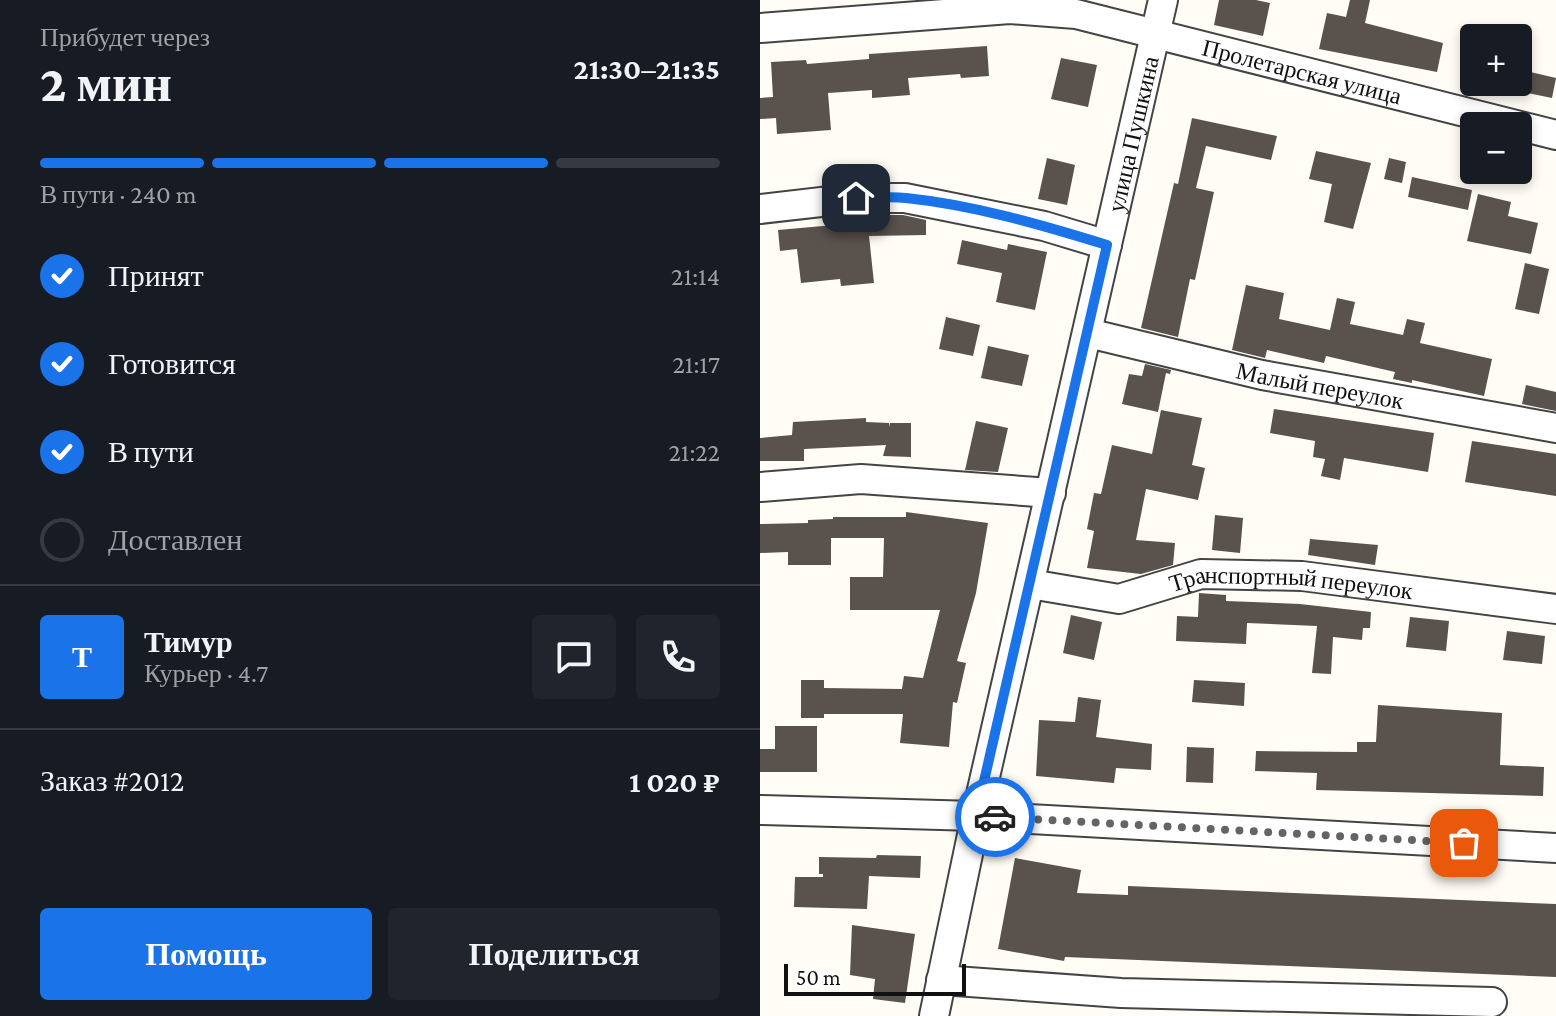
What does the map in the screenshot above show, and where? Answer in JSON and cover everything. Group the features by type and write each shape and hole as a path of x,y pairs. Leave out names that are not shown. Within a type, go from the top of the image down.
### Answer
{"street":[{"name":"улица Пушкина","path":"934,1016 976,816 1163,0"},
{"name":"Пролетарская улица","path":"760,28 1010,9 1076,14 1556,135"},
{"path":"760,209 856,198 905,198 1044,226 1107,245"},
{"name":"Малый переулок","path":"1088,333 1262,375 1556,428"},
{"path":"760,487 861,479 1051,493"},
{"name":"Транспортный переулок","path":"1030,584 1119,599 1201,574 1302,576 1556,609"},
{"path":"760,810 976,816 1556,848"},
{"path":"941,980 1121,993 1492,1002"}],"building":[{"path":"1219,0 1270,3 1263,36 1214,25"},
{"path":"1350,0 1370,0 1365,23 1443,43 1437,72 1319,49 1327,13 1346,17"},
{"path":"987,46 989,76 961,78 960,74 908,78 910,95 872,98 872,90 828,93 831,130 777,134 776,118 760,119 760,98 773,97 771,62 806,60 807,64 869,59 869,54"},
{"path":"1061,58 1097,65 1088,107 1051,99"},
{"path":"1532,72 1556,78 1552,98 1532,94"},
{"path":"1192,118 1277,136 1271,160 1206,146 1196,188 1214,192 1195,280 1190,279 1178,337 1141,328"},
{"path":"1316,151 1371,163 1353,229 1324,222 1332,184 1309,179"},
{"path":"1047,158 1075,165 1067,205 1038,199"},
{"path":"1389,158 1406,162 1402,183 1384,179"},
{"path":"1412,177 1472,190 1468,210 1408,197"},
{"path":"1478,194 1511,202 1508,216 1538,223 1531,254 1467,241"},
{"path":"903,215 926,220 926,235 869,236 874,283 841,286 840,279 801,283 797,249 780,251 778,230 834,225 834,220"},
{"path":"962,240 1007,250 1008,244 1047,252 1035,310 996,302 1002,273 957,264"},
{"path":"1525,263 1549,269 1539,314 1515,309"},
{"path":"1246,285 1284,293 1279,319 1330,330 1337,298 1355,302 1350,324 1403,335 1407,319 1425,323 1420,343 1492,359 1484,396 1412,380 1412,383 1393,379 1395,372 1326,356 1324,363 1267,350 1265,358 1232,350"},
{"path":"946,317 980,325 973,356 939,349"},
{"path":"988,346 1029,355 1022,386 981,378"},
{"path":"1145,364 1171,370 1170,374 1166,373 1158,412 1122,404 1129,374 1142,376"},
{"path":"1526,385 1556,392 1556,411 1522,404"},
{"path":"1274,409 1434,433 1428,472 1344,458 1340,480 1321,476 1325,459 1313,457 1315,441 1270,433"},
{"path":"1161,410 1202,418 1192,465 1205,468 1198,500 1146,489 1136,540 1175,543 1173,565 1141,574 1087,568 1094,531 1087,529 1094,493 1101,494 1112,445 1152,454"},
{"path":"866,418 866,422 889,423 890,427 890,423 911,423 911,457 883,456 886,445 804,449 804,461 760,461 760,438 792,435 793,422"},
{"path":"976,421 1008,428 998,472 965,470"},
{"path":"1472,441 1556,454 1556,496 1465,482"},
{"path":"906,512 988,523 976,593 957,661 966,663 957,703 953,702 949,747 900,743 903,714 824,714 824,718 801,718 801,680 824,680 824,688 902,689 904,676 923,678 940,610 850,610 850,577 883,577 884,538 831,538 831,565 788,565 788,552 760,553 760,524 808,523 808,520 833,517 906,517"},
{"path":"1215,515 1243,518 1240,553 1212,550"},
{"path":"1310,539 1378,545 1375,565 1308,555"},
{"path":"1199,593 1226,595 1226,601 1300,604 1371,612 1370,628 1363,628 1362,640 1333,637 1331,674 1312,673 1317,626 1247,623 1246,644 1176,641 1177,616 1198,617"},
{"path":"1071,615 1102,622 1094,660 1063,653"},
{"path":"1410,617 1449,621 1446,651 1406,647"},
{"path":"1507,631 1545,636 1542,664 1503,660"},
{"path":"1194,680 1245,683 1244,706 1192,702"},
{"path":"1078,697 1101,700 1096,737 1152,744 1151,770 1116,768 1114,783 1036,776 1039,720 1075,722"},
{"path":"1378,705 1502,713 1500,765 1544,767 1543,796 1316,790 1317,773 1255,771 1256,751 1357,752 1357,742 1376,742"},
{"path":"775,726 817,726 817,772 760,772 760,749 775,749"},
{"path":"1187,747 1214,748 1213,783 1186,782"},
{"path":"877,855 921,856 920,878 869,876 867,909 794,907 795,877 823,877 819,874 819,857 876,858"},
{"path":"1015,858 1081,870 1077,893 1128,895 1128,886 1556,904 1556,977 1065,957 1064,961 998,949"},
{"path":"852,925 915,934 905,1003 873,999 875,979 850,975"}],"way so far":[{"path":"995,817 1464,843"}],"route":[{"path":"856,198 905,198 959,207 1044,226 1107,245 976,816 995,817"}]}
